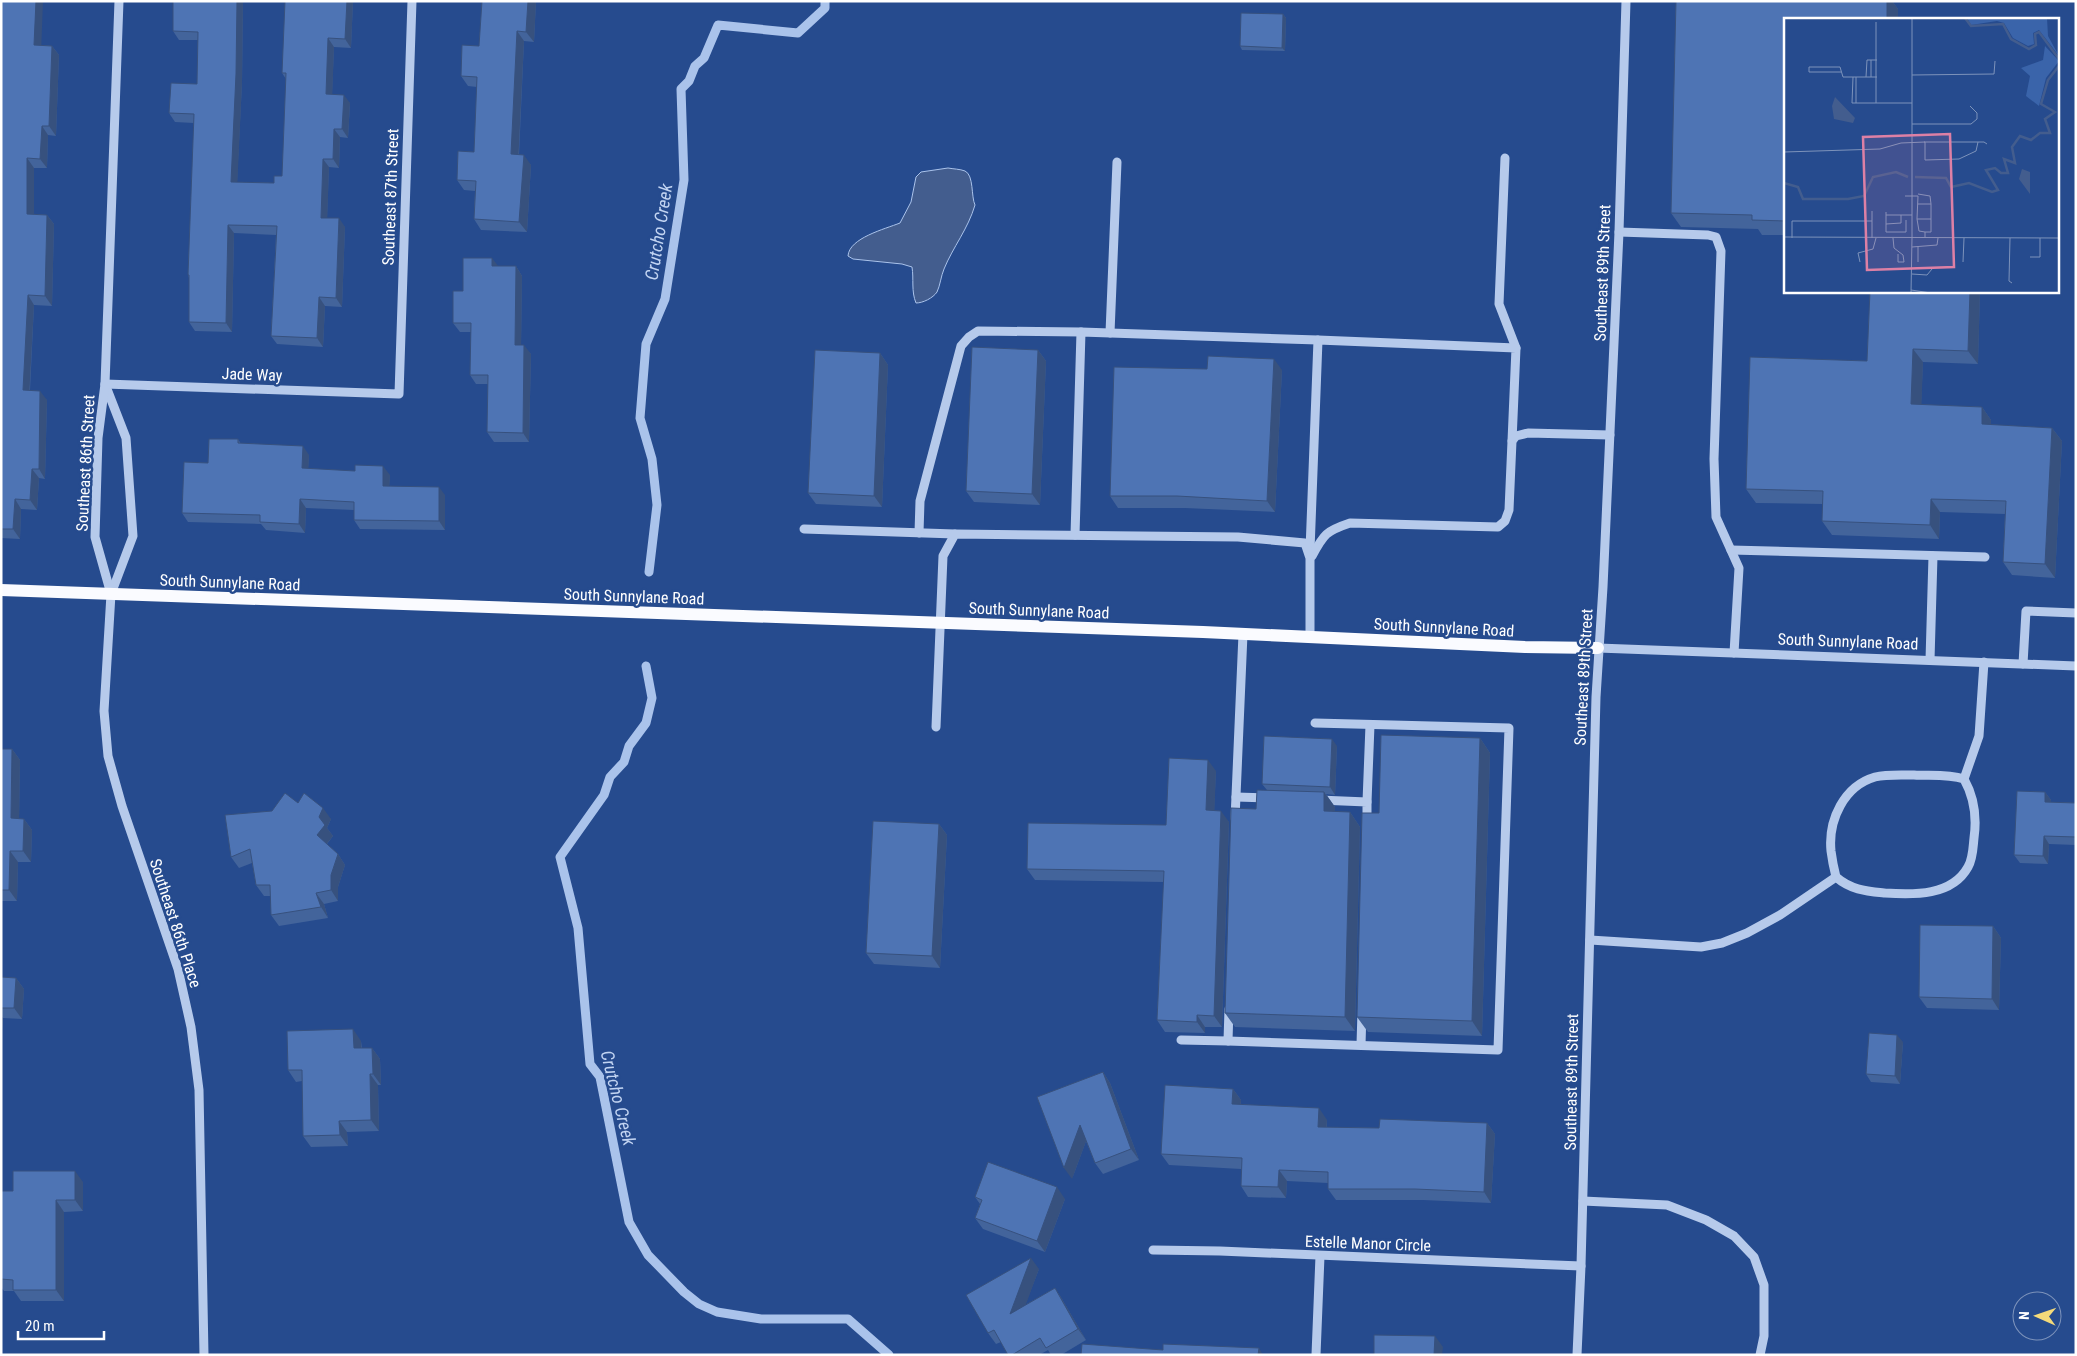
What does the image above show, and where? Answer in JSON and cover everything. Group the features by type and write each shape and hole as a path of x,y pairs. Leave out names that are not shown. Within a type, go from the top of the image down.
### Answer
{"main road":[{"name":"South Sunnylane Road","path":"1,590 1598,648"}],"street":[{"name":"Southeast 86th Street","path":"111,594 95,537 98,438 105,384 119,1"},
{"name":"Southeast 87th Street","path":"398,394 412,1"},
{"name":"Southeast 89th Street","path":"1577,1355 1598,648 1603,587 1619,232 1626,1"},
{"path":"1310,558 1330,529 1350,523 1498,527 1505,521 1509,510 1516,348 1499,304 1505,158"},
{"path":"1110,333 1117,162"},
{"path":"1619,232 1708,235 1716,237 1721,251 1714,459 1716,517 1739,568 1734,653"},
{"path":"919,533 920,501 961,346 969,337 978,332 1081,332 1516,348"},
{"path":"1075,535 1081,332"},
{"path":"1310,637 1310,558 1318,340"},
{"name":"Southeast 86th Street","path":"105,384 126,438 133,536 111,594"},
{"name":"Jade Way","path":"105,384 398,394"},
{"path":"1512,441 1516,436 1528,433 1610,435"},
{"path":"804,529 955,534 1238,537 1306,542 1310,558"},
{"path":"936,726 943,556 955,534"},
{"path":"1731,550 1985,557"},
{"path":"1930,660 1933,556"},
{"name":"Southeast 86th Place","path":"111,594 104,711 108,756 122,806 178,969 191,1027 198,1081 204,1355"},
{"path":"2023,664 2026,611 2076,613"},
{"path":"1235,826 1243,634"},
{"name":"South Sunnylane Road","path":"1598,648 2076,666"},
{"path":"1964,779 1949,776 1892,775 1876,777 1853,787 1835,817 1831,836 1831,850 1836,877 1844,885 1858,890 1926,893 1948,887 1960,878 1969,867 1975,828 1973,797 1964,779 1979,736 1984,662"},
{"path":"1182,1040 1498,1050 1509,728 1315,723"},
{"path":"1367,831 1370,724"},
{"path":"1236,797 1283,799"},
{"path":"1311,800 1367,802"},
{"path":"1590,940 1701,947 1722,944 1780,915 1836,877"},
{"path":"1361,1046 1362,997"},
{"path":"1228,1041 1229,1002"},
{"path":"1583,1201 1666,1205 1706,1220 1734,1236 1754,1257 1764,1285 1764,1336 1760,1355"},
{"name":"Estelle Manor Circle","path":"1153,1250 1581,1266"},
{"path":"1316,1355 1320,1256"}],"water":[{"path":"948,168 963,170 968,173 975,205 944,269 937,292 928,300 916,303 912,267 902,264 853,259 848,256 854,244 861,239 900,223 911,202 916,177 921,172"}],"building":[{"path":"1,1 36,1 34,45 52,46 49,126 42,126 40,159 27,158 27,214 47,215 45,296 28,295 23,390 40,391 39,469 32,469 30,500 15,499 13,529 1,529"},
{"path":"173,1 237,1 231,182 274,183 274,176 282,176 286,73 282,73 285,1 347,1 345,39 328,38 326,94 344,95 342,129 334,129 333,159 323,159 321,218 339,218 336,298 319,297 317,338 271,336 277,226 228,225 226,323 189,322 188,275 194,114 169,113 171,83 197,84 198,32 173,31"},
{"path":"482,1 528,1 526,32 517,31 511,154 524,155 519,222 474,219 476,181 457,180 458,151 474,152 477,77 461,76 462,45 479,46"},
{"path":"1676,1 1887,1 1887,18 1784,18 1784,221 1752,220 1752,215 1671,213"},
{"path":"1241,13 1283,14 1282,48 1240,46"},
{"path":"463,258 492,258 492,266 516,266 515,345 524,345 523,433 487,432 488,375 470,375 471,323 453,323 453,291 463,291"},
{"path":"1870,292 1970,292 1968,351 1913,349 1911,404 1982,407 1982,424 2052,428 2045,564 2003,562 2006,501 1931,499 1930,525 1822,521 1823,491 1746,489 1750,357 1867,361"},
{"path":"972,347 1038,350 1032,494 966,491"},
{"path":"815,350 880,353 874,496 808,493"},
{"path":"1208,356 1274,359 1267,501 1177,496 1110,496 1114,367 1207,369"},
{"path":"209,439 238,439 238,443 303,446 302,468 355,471 355,465 383,466 383,486 439,487 439,521 354,520 354,502 300,499 299,524 260,522 260,515 182,513 184,462 208,463"},
{"path":"1381,735 1480,738 1472,1021 1357,1017 1362,813 1379,813"},
{"path":"1264,736 1332,739 1330,787 1262,784"},
{"path":"1,749 12,749 11,818 24,819 23,851 10,851 9,890 1,890"},
{"path":"1169,758 1208,760 1206,810 1221,811 1214,1016 1197,1015 1197,1022 1157,1020 1164,871 1027,869 1028,823 1166,825"},
{"path":"1257,790 1324,792 1324,811 1350,812 1345,1017 1225,1013 1231,808 1256,809"},
{"path":"2017,791 2045,792 2045,802 2076,803 2076,837 2044,836 2043,856 2014,855"},
{"path":"285,793 298,803 304,793 323,808 319,817 325,825 317,835 338,854 331,875 331,890 316,893 321,907 271,915 270,885 256,885 250,849 231,857 225,815 272,811"},
{"path":"873,821 939,824 932,956 866,953"},
{"path":"1920,925 1993,926 1992,999 1919,997"},
{"path":"1,977 16,978 14,1008 1,1008"},
{"path":"353,1029 354,1048 372,1048 373,1074 370,1074 371,1120 339,1121 340,1135 303,1136 302,1070 288,1070 287,1031"},
{"path":"1869,1033 1897,1035 1895,1076 1866,1074"},
{"path":"1103,1072 1131,1149 1095,1163 1080,1125 1064,1168 1037,1097"},
{"path":"1165,1085 1233,1089 1232,1104 1319,1108 1318,1127 1379,1128 1380,1119 1487,1123 1484,1192 1415,1189 1328,1189 1328,1172 1279,1170 1278,1187 1241,1186 1242,1158 1161,1154"},
{"path":"988,1162 1057,1187 1037,1241 975,1218 982,1200 975,1197"},
{"path":"13,1171 75,1171 75,1200 56,1200 56,1290 13,1290 13,1280 1,1279 1,1191 13,1191"},
{"path":"1031,1258 1010,1314 1055,1288 1078,1329 1046,1348 1040,1338 1012,1355 1008,1355 994,1330 988,1333 966,1295"},
{"path":"1374,1335 1435,1336 1434,1355 1374,1355"},
{"path":"1082,1344 1163,1350 1163,1344 1259,1348 1258,1355 1081,1355"}],"waterway":[{"name":"Crutcho Creek","path":"649,572 657,505 652,459 640,418 646,344 665,299 684,180 681,89 689,81 695,66 704,58 718,25 798,33 825,8 825,1"},
{"name":"Crutcho Creek","path":"646,666 652,698 646,723 629,746 624,762 610,777 604,795 560,857 578,928 590,1064 600,1077 629,1222 648,1255 684,1292 699,1304 717,1312 761,1319 848,1319 889,1355"}]}
